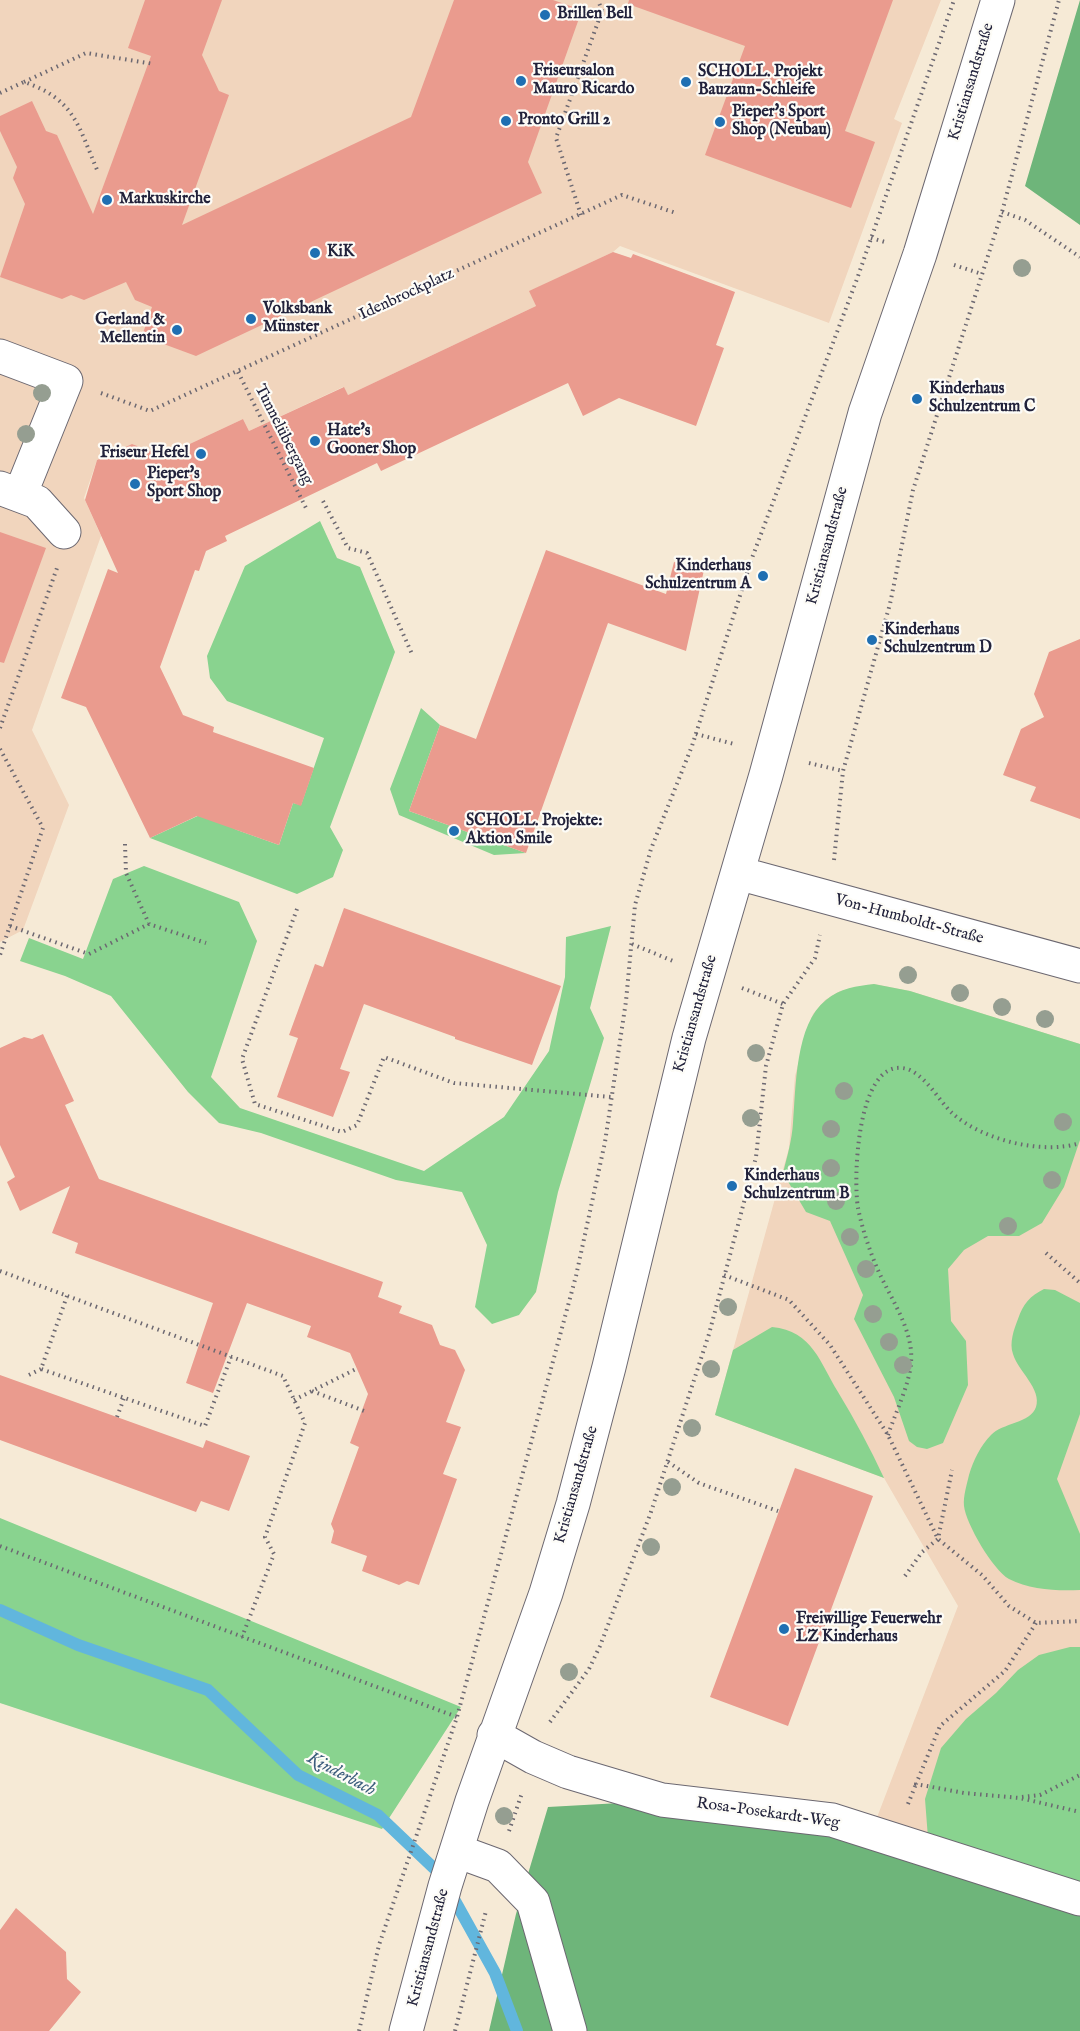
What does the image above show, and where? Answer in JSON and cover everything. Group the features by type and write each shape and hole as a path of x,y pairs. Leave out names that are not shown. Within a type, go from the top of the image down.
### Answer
{"street":[{"name":"Kristiansandstraße","path":"406,2031 433,1933 472,1853 494,1735 529,1642 573,1504 609,1367 688,1038 738,873 865,413 920,254 998,0"},
{"path":"0,356 66,381 10,492 38,502 64,532"},
{"name":"Von-Humboldt-Straße","path":"738,873 1080,966"},
{"name":"Rosa-Posekardt-Weg","path":"494,1735 533,1757 568,1772 662,1800 832,1820 1080,1899"},
{"path":"472,1853 533,1902 570,2031"}],"path":[{"path":"581,215 556,138 602,11 598,0"},
{"path":"628,11 633,0"},
{"path":"359,2031 380,1945 457,1717 576,1276 612,1098 626,1001 635,905 651,849 692,746 752,558 857,279 954,0"},
{"path":"472,1853 533,1757 554,1714 589,1669 600,1646 668,1462 706,1345 756,1157 766,1066 783,1004 815,958 839,830 843,771 890,604 913,490 1002,212 1059,0"},
{"path":"0,93 86,53 154,64"},
{"path":"24,82 47,89 61,99 76,120 98,172"},
{"name":"Idenbrockplatz","path":"66,381 150,411 622,195 676,213"},
{"path":"1002,212 1025,220 1080,257"},
{"name":"Tunnelübergang","path":"238,372 307,510"},
{"path":"323,501 348,548 367,553 412,654"},
{"path":"0,728 59,563 64,532"},
{"path":"0,749 43,828 0,955"},
{"path":"125,844 126,873 149,924"},
{"path":"297,909 242,1059 255,1104 342,1132 357,1125 384,1057 454,1083 612,1098"},
{"path":"10,926 89,954 149,924 206,943"},
{"path":"888,1435 912,1363 908,1335 876,1266 860,1220 857,1200 858,1142 870,1090 886,1072 902,1068 918,1075 952,1113 1000,1140 1064,1148 1080,1143"},
{"path":"1046,1253 1080,1283"},
{"path":"0,1266 1,1271 283,1376 305,1424 266,1537 274,1554 242,1637"},
{"path":"724,1275 789,1300 830,1345 888,1435 938,1539 982,1575 1009,1606 1036,1623 1080,1621"},
{"path":"29,1376 42,1369 67,1296"},
{"path":"42,1369 205,1426 231,1357"},
{"path":"294,1400 356,1369"},
{"path":"312,1391 367,1413"},
{"path":"117,1417 124,1398"},
{"path":"668,1462 699,1483 778,1511"},
{"path":"906,1576 922,1552 938,1539 952,1470"},
{"path":"0,1546 457,1717 494,1735"},
{"path":"1036,1623 1005,1671 940,1726 916,1784 964,1793 1020,1798 1080,1812"},
{"path":"1020,1798 1040,1794 1080,1775"},
{"path":"455,2031 489,1903"}],"shaded area":[{"path":"0,0 941,0 894,119 902,123 829,323 620,246 613,252 530,291 536,306 348,395 343,387 249,431 243,419 164,456 132,444 97,460 84,498 101,536 32,730 69,805 23,930 0,942"},
{"path":"874,984 910,991 1080,1044 1080,1888 876,1820 958,1606 884,1478 715,1415 789,1148 795,1076 807,1030 813,1014 825,1000 840,991"}],"green space":[{"path":"1080,0 1080,225 1025,186"},
{"path":"320,521 337,558 360,567 395,652 330,827 343,850 333,877 297,894 150,838 204,813 237,830 279,845 293,803 301,805 324,738 227,701 210,678 207,656 245,566"},
{"path":"421,708 440,725 409,811 526,853 494,855 399,815 390,789"},
{"path":"144,866 239,902 257,941 211,1077 240,1108 424,1171 504,1117 549,1051 565,977 566,937 611,926 590,1008 604,1038 558,1192 536,1292 519,1315 492,1324 475,1307 487,1245 462,1192 396,1180 261,1133 219,1123 188,1092 111,996 65,976 20,961 29,938 83,959 113,879"},
{"path":"874,984 910,991 1080,1044 1080,1140 1064,1187 1042,1223 1019,1236 988,1236 964,1250 948,1269 951,1321 966,1341 968,1385 943,1443 927,1449 917,1447 909,1441 894,1397 854,1319 863,1295 830,1221 806,1212 783,1173 792,1136 799,1057 808,1024 816,1011 831,996 849,988"},
{"path":"1044,1289 1055,1290 1080,1303 1080,1414 1057,1479 1080,1534 1080,1590 1044,1589 1026,1586 1009,1579 981,1546 964,1506 971,1470 984,1444 996,1431 1022,1420 1036,1407 1036,1394 1016,1360 1012,1350 1012,1341 1016,1323 1025,1305"},
{"path":"772,1327 797,1335 814,1350 884,1478 715,1415 733,1350"},
{"path":"0,1518 461,1707 382,1829 0,1703"},
{"path":"1070,1647 1080,1647 1080,1888 928,1838 925,1799 941,1748 966,1719 1018,1670 1039,1655"},
{"path":"764,1795 826,1806 1080,1888 1080,2031 489,2031 516,1914 548,1807"}],"building":[{"path":"145,0 222,0 202,55 219,91 229,95 182,225 411,117 454,0 553,0 582,10 528,162 542,193 196,356 142,336 152,307 135,300 126,282 84,300 71,295 62,299 0,277 25,204 13,178 17,167 0,131 0,116 32,101 46,131 57,135 93,214 151,56 128,48"},
{"path":"629,0 893,0 845,131 875,142 851,208 705,155 745,46 628,4"},
{"path":"613,252 631,258 633,254 735,292 716,345 724,348 696,426 619,398 583,416 568,383 381,471 377,463 225,536 227,541 206,551 199,571 195,570 160,667 183,715 214,727 213,732 314,768 301,806 293,803 279,845 197,816 150,838 86,707 61,698 108,569 118,573 85,500 97,460 132,444 164,456 243,419 249,431 344,387 348,395 536,306 529,291"},
{"path":"0,532 46,548 4,663 0,662"},
{"path":"546,550 666,594 674,562 704,570 686,651 608,623 526,853 409,811 440,725 476,739"},
{"path":"1080,639 1080,819 1030,801 1036,787 1003,775 1021,729 1044,717 1034,694 1049,652"},
{"path":"344,908 561,986 532,1065 455,1039 455,1037 364,1004 340,1069 350,1072 333,1117 277,1097 298,1038 289,1035 315,964 323,967"},
{"path":"43,1034 74,1101 65,1105 99,1179 383,1282 378,1297 402,1306 399,1313 432,1325 440,1345 455,1350 465,1370 446,1422 461,1427 443,1474 457,1479 419,1585 407,1581 399,1585 362,1571 367,1556 331,1543 334,1531 331,1524 359,1447 350,1443 368,1394 350,1353 307,1337 311,1326 247,1303 213,1393 186,1383 213,1303 75,1253 78,1243 52,1233 70,1186 20,1211 7,1182 15,1177 0,1145 0,1048 24,1037 32,1039"},
{"path":"0,1375 203,1448 206,1440 250,1456 229,1511 201,1501 196,1512 0,1440"},
{"path":"795,1468 873,1496 788,1726 710,1697"},
{"path":"16,1908 66,1952 67,1979 81,1992 49,2031 0,2031 0,1930"}],"waterway":[{"name":"Kinderbach","path":"0,1610 78,1645 208,1690 298,1775 378,1815 440,1874 495,1973 517,2031"}],"place":[{"name":"Brillen Bell","path":"545,15"},
{"name":"Friseursalon Mauro Ricardo","path":"521,81"},
{"name":"SCHOLL. Projekt Bauzaun-Schleife","path":"686,82"},
{"name":"Pronto Grill 2","path":"506,121"},
{"name":"Pieper's Sport Shop (Neubau)","path":"720,122"},
{"name":"Markuskirche","path":"107,200"},
{"name":"KiK","path":"315,253"},
{"name":"Volksbank Münster","path":"251,319"},
{"name":"Gerland & Mellentin","path":"177,330"},
{"name":"Kinderhaus Schulzentrum C","path":"917,399"},
{"name":"Hate's Gooner Shop","path":"315,441"},
{"name":"Friseur Hefel","path":"201,454"},
{"name":"Pieper's Sport Shop","path":"135,484"},
{"name":"Kinderhaus Schulzentrum A","path":"763,576"},
{"name":"Kinderhaus Schulzentrum D","path":"872,640"},
{"name":"SCHOLL. Projekte: Aktion Smile","path":"454,831"},
{"name":"Kinderhaus Schulzentrum B","path":"732,1186"},
{"name":"Freiwillige Feuerwehr LZ Kinderhaus","path":"784,1629"}]}
